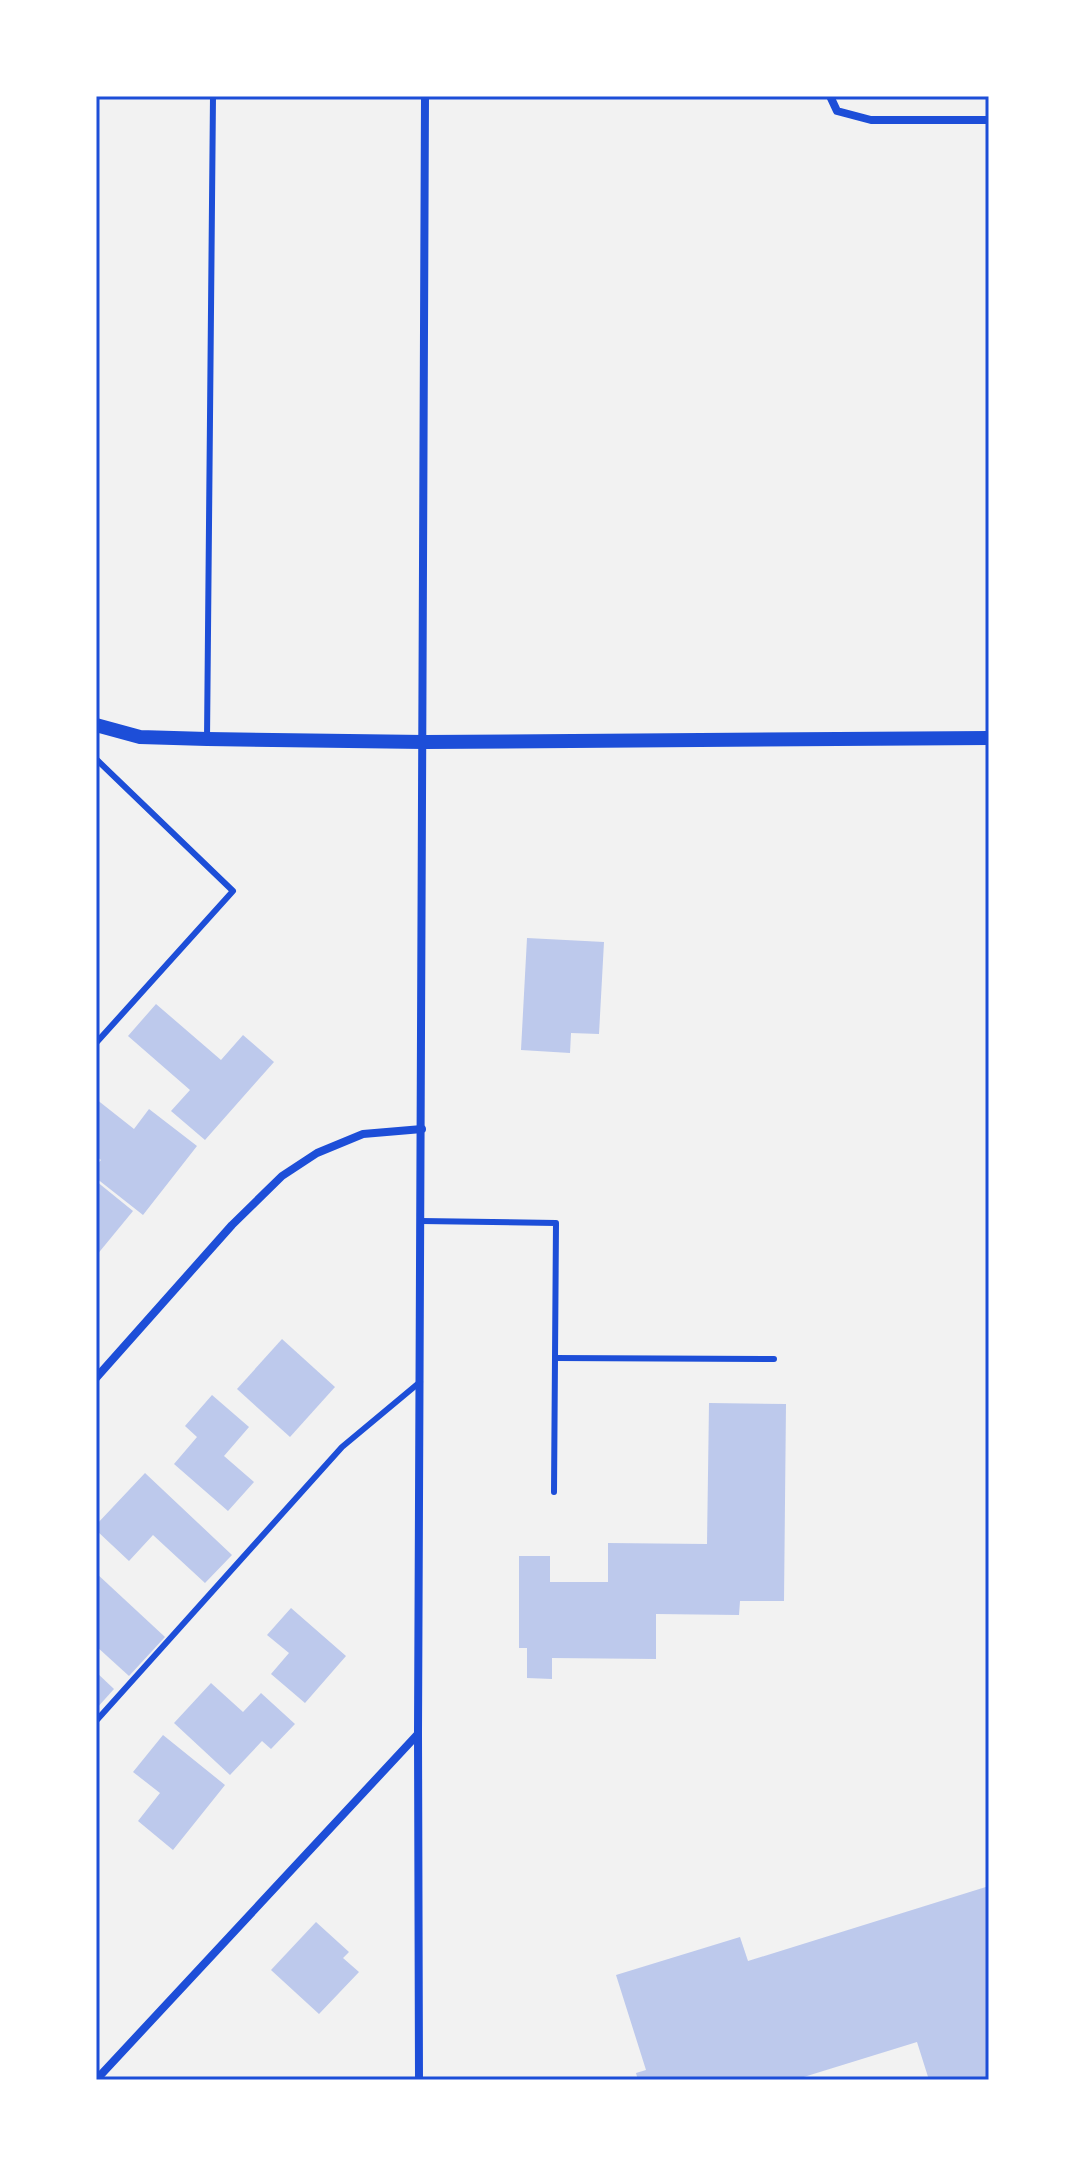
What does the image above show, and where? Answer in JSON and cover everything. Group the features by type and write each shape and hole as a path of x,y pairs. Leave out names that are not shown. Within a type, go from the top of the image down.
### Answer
{"street":[{"path":"419,2080 425,96"},
{"path":"830,96 837,111 871,120 989,120"},
{"path":"96,725 140,737 207,739 424,742 989,738"},
{"path":"96,1378 232,1225 282,1176 317,1153 363,1134 422,1129"},
{"path":"96,2080 418,1734"}],"lane":[{"path":"207,739 213,96"},
{"path":"96,759 233,891 96,1043"},
{"path":"421,1221 556,1223 554,1492"},
{"path":"555,1358 774,1359"},
{"path":"96,1721 342,1447 420,1382"}],"building":[{"path":"527,938 604,942 599,1034 571,1033 570,1053 521,1050"},
{"path":"156,1004 221,1060 243,1035 274,1062 205,1140 171,1111 190,1090 128,1036"},
{"path":"96,1099 134,1129 149,1109 197,1146 143,1215 96,1178 96,1166 101,1160 96,1156"},
{"path":"96,1181 133,1211 96,1256"},
{"path":"282,1339 335,1387 290,1437 237,1389"},
{"path":"212,1395 249,1427 224,1456 254,1482 228,1511 174,1464 197,1437 185,1426"},
{"path":"709,1403 786,1404 784,1601 740,1601 739,1615 656,1614 656,1659 552,1658 552,1679 527,1678 527,1648 519,1648 519,1556 550,1556 550,1582 608,1582 608,1543 707,1544"},
{"path":"145,1473 232,1555 205,1583 153,1535 129,1561 96,1530 96,1525"},
{"path":"96,1573 165,1637 129,1676 96,1646"},
{"path":"291,1608 346,1656 305,1703 271,1674 289,1653 267,1635"},
{"path":"96,1672 114,1689 96,1709"},
{"path":"211,1683 243,1712 261,1693 295,1724 271,1749 262,1741 230,1775 174,1723"},
{"path":"163,1735 225,1785 173,1850 138,1821 160,1793 133,1772"},
{"path":"989,1886 989,2080 929,2080 917,2042 794,2080 638,2080 636,2073 646,2070 616,1975 740,1937 748,1961"},
{"path":"316,1922 349,1952 343,1958 359,1972 319,2014 271,1970"}]}
